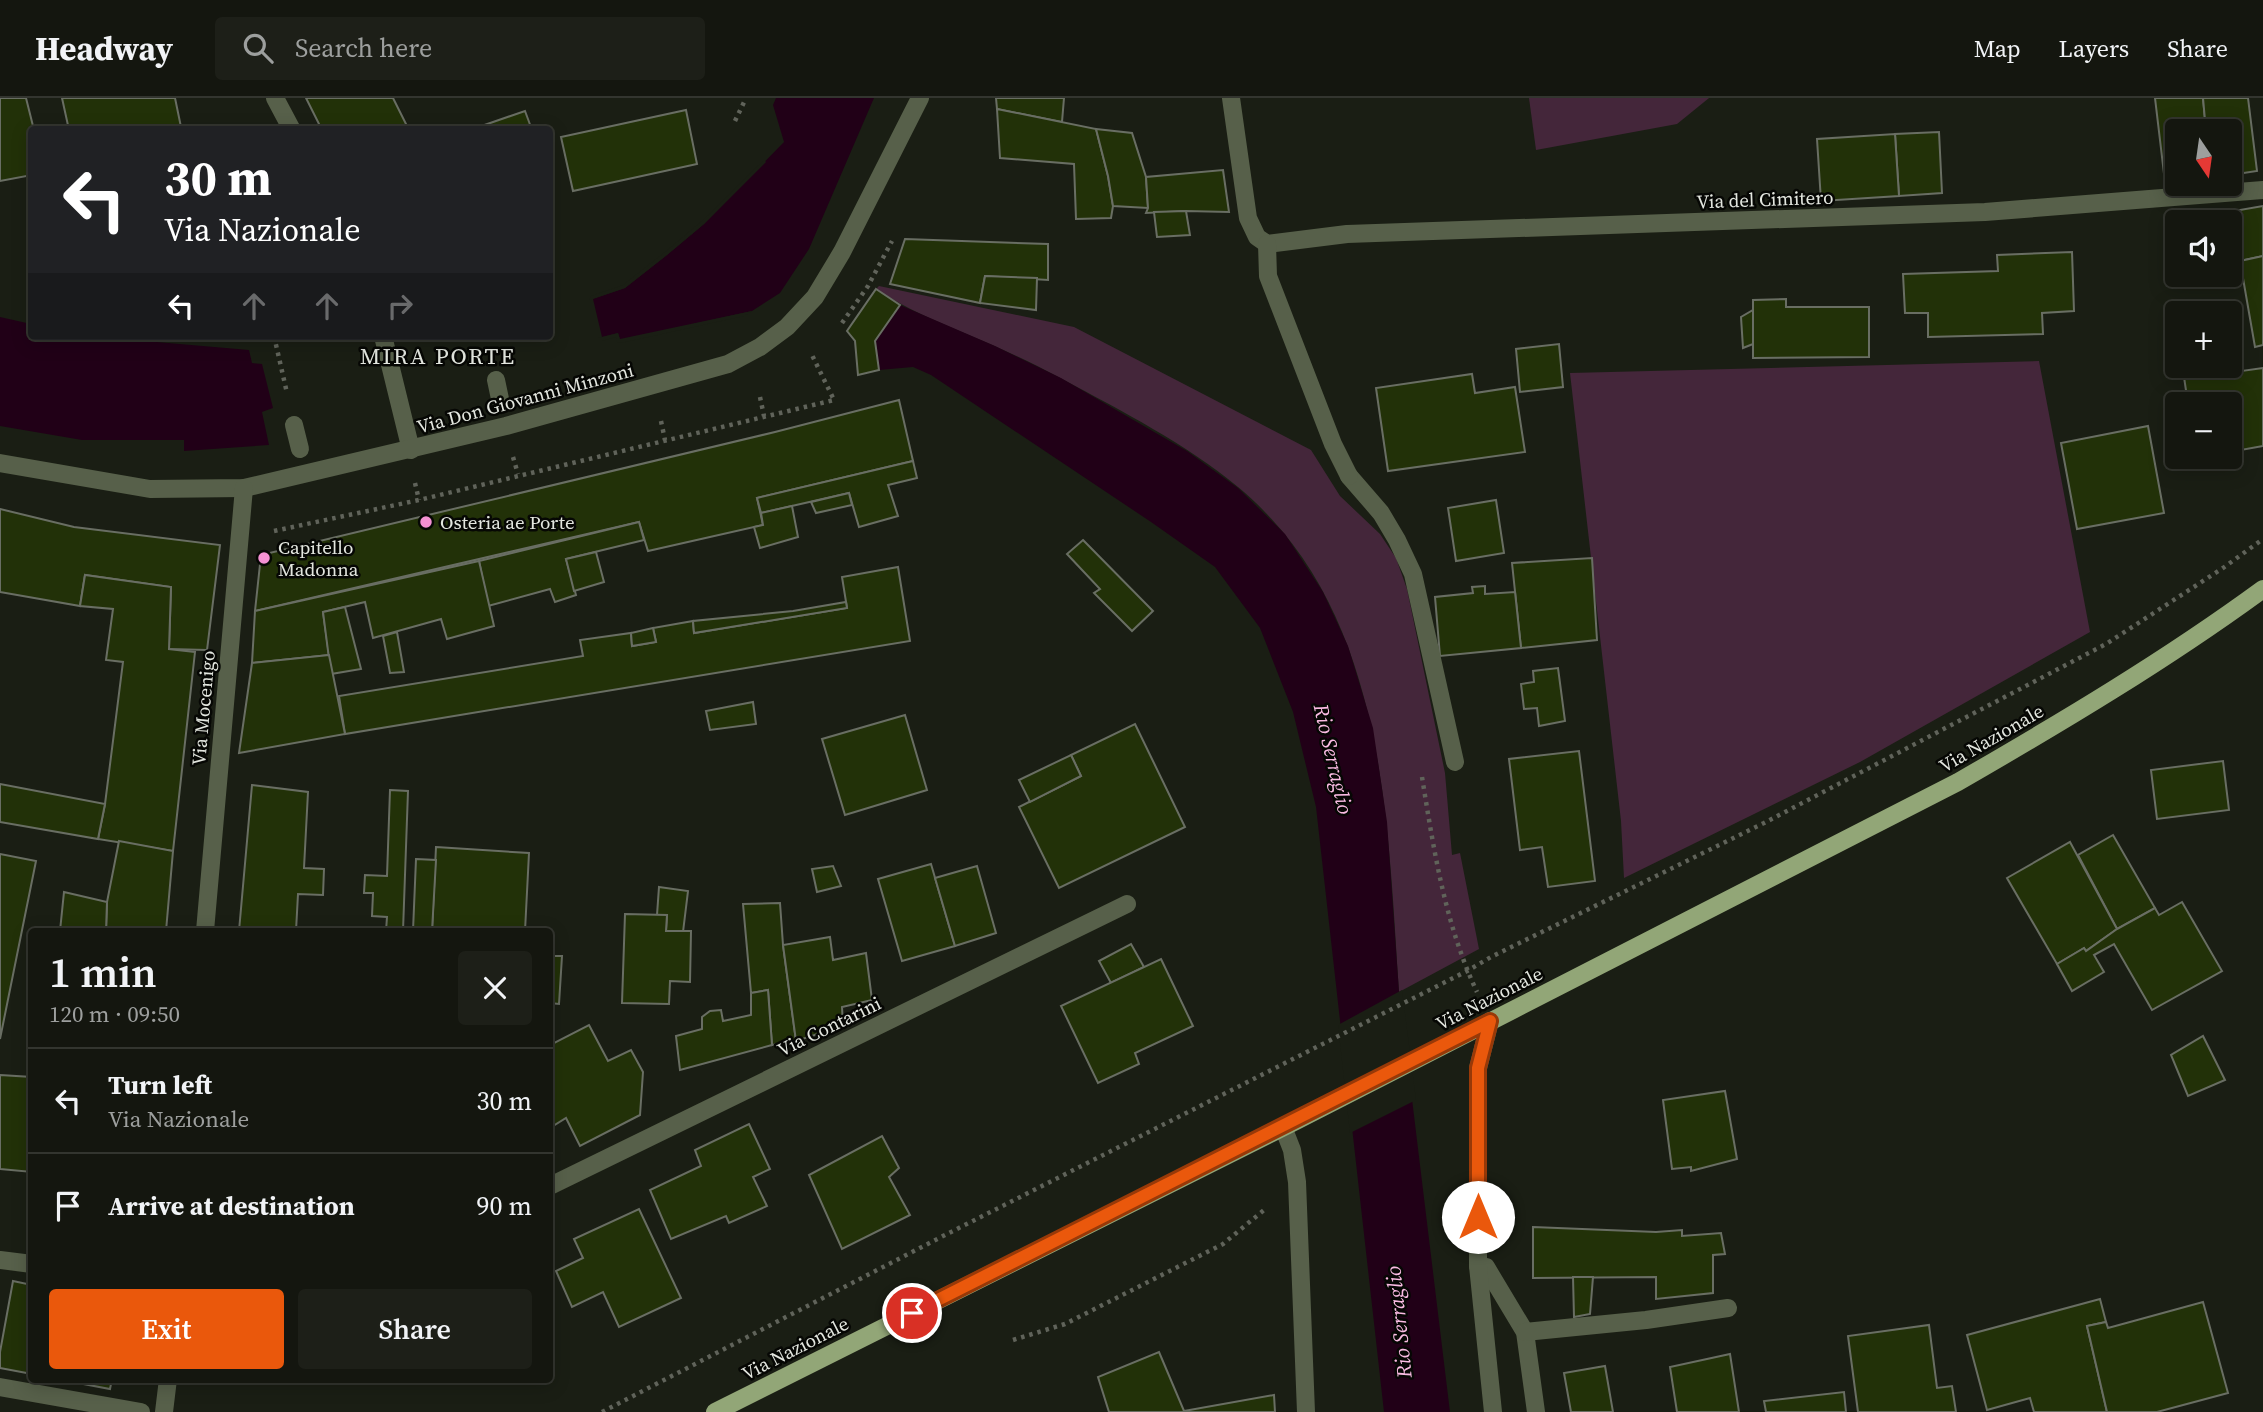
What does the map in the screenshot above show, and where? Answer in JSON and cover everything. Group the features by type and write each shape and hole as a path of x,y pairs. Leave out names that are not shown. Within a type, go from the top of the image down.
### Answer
{"main road":[{"name":"Via Nazionale","path":"715,1412 1291,1124 1958,782 2034,739 2128,680 2263,589"}],"street":[{"path":"275,98 290,126"},
{"name":"Via Don Giovanni Minzoni","path":"0,463 150,489 244,488 411,450 729,364 760,347 794,320 815,297 842,251 920,98"},
{"path":"1231,98 1248,218 1257,237 1268,244 1268,276 1333,444 1349,476 1381,513 1413,574 1455,762"},
{"name":"Via del Cimitero","path":"1268,244 1347,234 1986,212 2263,190"},
{"path":"384,340 411,450"},
{"path":"496,380 500,399"},
{"path":"294,425 300,449"},
{"name":"Via Mocenigo","path":"205,928 244,488"},
{"name":"Via Contarini","path":"553,1185 1127,904"},
{"path":"1490,1021 1478,1068 1478,1266 1493,1412"},
{"path":"1291,1124 1300,1225 1306,1412"},
{"path":"0,1260 28,1264"},
{"path":"1478,1266 1486,1267 1525,1332 1536,1412"},
{"path":"1525,1332 1646,1320 1728,1308"},
{"path":"164,1412 168,1383"},
{"path":"0,1387 141,1412"}],"path":[{"path":"735,121 747,98"},
{"path":"275,340 294,425"},
{"path":"760,397 764,416"},
{"path":"660,421 665,440"},
{"path":"516,466 518,474"},
{"path":"416,488 419,500"},
{"path":"602,1412 1434,987 1764,824 2096,650 2263,539"},
{"path":"1013,1340 1065,1324 1223,1244 1297,1182"}],"shaded area":[{"path":"1529,98 1709,98 1677,124 1536,150"},
{"path":"879,286 1074,327 1311,450 1340,496 1380,534 1396,558 1407,589 1445,773 1452,855 1460,853 1479,949 1399,992 1390,856 1382,787 1370,720 1351,654 1324,593 1287,537 1238,487 1175,442 1040,367 899,303 876,289"},
{"path":"2039,361 2090,632 1860,762 1624,878 1621,821 1570,373"}],"water":[{"path":"776,98 874,98 809,249 780,293 752,311 620,340 618,333 602,337 593,299 625,288 667,255 704,224 784,142 773,105"},
{"name":"Rio Serraglio","path":"900,305 1061,378 1187,451 1238,488 1285,534 1323,592 1348,646 1373,728 1387,822 1399,992 1450,1412 1384,1412 1316,807 1293,712 1260,628 1215,567 1151,522 931,375 913,367 879,370 875,341"},
{"path":"0,317 28,323 28,340 133,340 249,350 252,363 262,364 273,408 262,412 269,445 184,451 184,440 82,440 0,426"}],"pier":[{"path":"764,160 766,162 704,224 667,255 625,288 589,300 591,296 623,285 665,252 702,221"},
{"path":"752,311 744,316 621,343 617,342 616,337 602,341 598,338 618,333 620,339"},
{"path":"1402,990 1416,1100 1350,1133 1338,1025"}],"building":[{"path":"0,98 26,98 33,126 28,126 28,176 0,181"},
{"path":"62,98 175,98 181,126 68,126"},
{"path":"306,98 393,98 407,126 320,126"},
{"path":"996,98 1064,98 1062,122 997,109"},
{"path":"2155,98 2203,98 2205,119 2165,119 2165,182"},
{"path":"2203,98 2248,98 2257,171 2242,173 2242,119 2205,119"},
{"path":"997,109 1096,129 1108,176 1113,206 1111,218 1076,219 1074,164 1000,158"},
{"path":"686,110 697,164 573,191 561,137"},
{"path":"525,111 531,126 482,126"},
{"path":"1096,129 1132,133 1146,177 1148,208 1113,206"},
{"path":"1939,132 1942,193 1899,196 1895,134"},
{"path":"1895,134 1899,196 1821,201 1817,139"},
{"path":"1223,170 1229,212 1146,213 1146,177"},
{"path":"2263,206 2263,256 2242,260 2242,210 2240,210"},
{"path":"1186,211 1190,235 1157,237 1154,212"},
{"path":"905,239 1048,244 1048,280 985,276 980,303 890,284"},
{"path":"2072,252 2074,311 2042,313 2043,334 1928,337 1928,313 1905,313 1903,274 1998,271 1997,255"},
{"path":"2263,256 2263,345 2255,347 2242,272 2242,261"},
{"path":"985,276 1037,278 1036,310 980,303"},
{"path":"876,289 900,305 875,341 879,370 858,375 855,341 847,331"},
{"path":"1786,299 1786,307 1869,307 1869,357 1753,358 1753,300"},
{"path":"1753,310 1753,344 1743,348 1741,317"},
{"path":"1559,344 1563,387 1520,392 1516,349"},
{"path":"2263,368 2263,446 2242,450 2242,392 2186,392 2184,378 2242,378 2242,371"},
{"path":"1472,374 1475,393 1515,387 1525,452 1388,471 1376,388"},
{"path":"899,400 913,461 757,498 763,525 648,551 639,522 255,611 261,555"},
{"path":"2148,426 2164,513 2077,529 2061,443"},
{"path":"913,461 917,478 888,485 898,516 859,527 849,493 761,513 757,498"},
{"path":"849,493 852,505 816,513 811,502"},
{"path":"1496,500 1504,553 1456,561 1448,508"},
{"path":"792,506 798,537 760,548 754,527 763,525 761,513"},
{"path":"0,509 74,527 220,545 207,650 169,649 171,587 85,575 80,606 0,592"},
{"path":"639,522 644,540 566,559 576,595 555,602 550,589 488,606 479,561"},
{"path":"1083,540 1153,611 1132,631 1094,593 1100,589 1067,554"},
{"path":"596,552 604,582 574,591 566,559"},
{"path":"1592,558 1597,640 1521,648 1512,563"},
{"path":"479,561 494,626 447,639 441,619 373,638 365,602 323,612 329,655 252,663 255,611"},
{"path":"898,567 910,641 345,734 339,696 583,656 580,640 631,633 632,646 656,642 653,628 693,621 694,633 847,608 842,577"},
{"path":"85,575 171,587 169,649 195,652 173,851 98,839 123,662 106,660 113,609 80,606"},
{"path":"1485,586 1485,594 1515,592 1521,648 1440,656 1435,597 1473,593 1472,587"},
{"path":"846,602 847,608 694,633 693,621 793,611"},
{"path":"345,607 361,669 331,674 323,612"},
{"path":"653,628 656,642 632,646 631,633"},
{"path":"397,632 404,672 390,673 383,636"},
{"path":"329,655 345,734 239,753 252,663"},
{"path":"1558,668 1565,721 1539,726 1537,708 1524,709 1521,684 1534,682 1533,671"},
{"path":"753,702 756,724 710,730 706,711"},
{"path":"905,715 927,790 845,815 822,739"},
{"path":"1135,724 1185,827 1059,888 1019,807 1081,776 1071,755"},
{"path":"1579,751 1595,881 1548,887 1542,847 1520,850 1509,759"},
{"path":"1071,755 1081,776 1030,802 1019,780"},
{"path":"2223,761 2229,810 2157,819 2151,770"},
{"path":"0,784 105,804 98,839 0,822"},
{"path":"252,785 308,792 304,868 324,869 323,895 298,894 296,928 239,928"},
{"path":"390,790 408,791 403,928 386,928 387,917 372,916 373,893 364,893 365,875 387,876"},
{"path":"2113,835 2155,908 2117,929 2078,855"},
{"path":"119,841 173,851 166,928 106,928 107,902"},
{"path":"2070,842 2117,929 2086,951 2084,948 2057,964 2007,878"},
{"path":"436,847 529,853 525,928 432,928"},
{"path":"0,854 36,861 0,1039"},
{"path":"416,859 436,860 432,928 413,928"},
{"path":"931,864 955,946 902,961 878,879"},
{"path":"833,866 841,886 817,892 812,869"},
{"path":"977,866 996,933 955,946 935,878"},
{"path":"659,887 688,891 683,932 666,931 667,915 657,915"},
{"path":"64,892 107,902 106,928 60,928"},
{"path":"2182,902 2222,971 2152,1010 2114,944 2094,955 2104,972 2072,991 2057,964 2084,948 2086,951 2117,929 2155,908 2159,915"},
{"path":"780,903 796,1041 772,1045 768,990 751,993 743,904"},
{"path":"625,914 667,915 666,931 691,931 690,982 670,981 669,1004 622,1003"},
{"path":"830,937 833,960 866,953 872,1000 842,1007 843,1026 796,1041 783,945"},
{"path":"1131,944 1144,967 1111,983 1099,961"},
{"path":"553,956 562,956 559,1004 553,1003"},
{"path":"1161,959 1193,1026 1135,1053 1139,1064 1098,1083 1061,1006"},
{"path":"768,990 772,1045 680,1070 676,1036 702,1029 702,1017 710,1011 721,1010 723,1021 751,1015 751,993"},
{"path":"589,1025 608,1061 631,1050 643,1072 640,1115 580,1146 566,1118 553,1126 553,1043"},
{"path":"2203,1036 2225,1080 2188,1096 2171,1055"},
{"path":"0,1075 28,1077 28,1172 0,1169"},
{"path":"1725,1091 1737,1159 1691,1171 1691,1167 1672,1169 1663,1100"},
{"path":"749,1124 770,1169 753,1177 767,1206 729,1223 726,1216 671,1239 650,1190 701,1166 695,1150"},
{"path":"882,1136 899,1168 889,1177 910,1215 842,1249 809,1175"},
{"path":"639,1209 681,1298 619,1327 603,1292 572,1307 556,1271 583,1258 574,1239"},
{"path":"1533,1227 1656,1232 1682,1230 1682,1236 1721,1233 1725,1254 1713,1255 1713,1293 1656,1299 1656,1277 1533,1278"},
{"path":"1573,1277 1593,1277 1590,1314 1574,1317"},
{"path":"13,1281 28,1284 28,1373 0,1368 0,1352"},
{"path":"2100,1299 2106,1322 2087,1326 2107,1412 2034,1412 2030,1398 1987,1410 1967,1335"},
{"path":"2203,1302 2228,1393 2157,1412 2107,1412 2087,1326 2106,1322 2108,1328"},
{"path":"1929,1325 1937,1388 1952,1386 1956,1412 1858,1412 1848,1336"},
{"path":"1159,1352 1184,1411 1274,1395 1275,1412 1109,1412 1098,1377"},
{"path":"1730,1354 1739,1412 1677,1412 1670,1367"},
{"path":"1605,1366 1613,1412 1571,1412 1564,1373"},
{"path":"78,1383 111,1383 110,1389"},
{"path":"1844,1392 1846,1412 1766,1412 1764,1401"}],"place":[{"name":"Osteria ae Porte","path":"426,522"},
{"name":"Capitello Madonna","path":"264,558"}],"district":[{"name":"MIRA PORTE","path":"438,356"}],"route":[{"path":"912,1313 1283,1128 1490,1021 1478,1068 1478,1217"}]}
